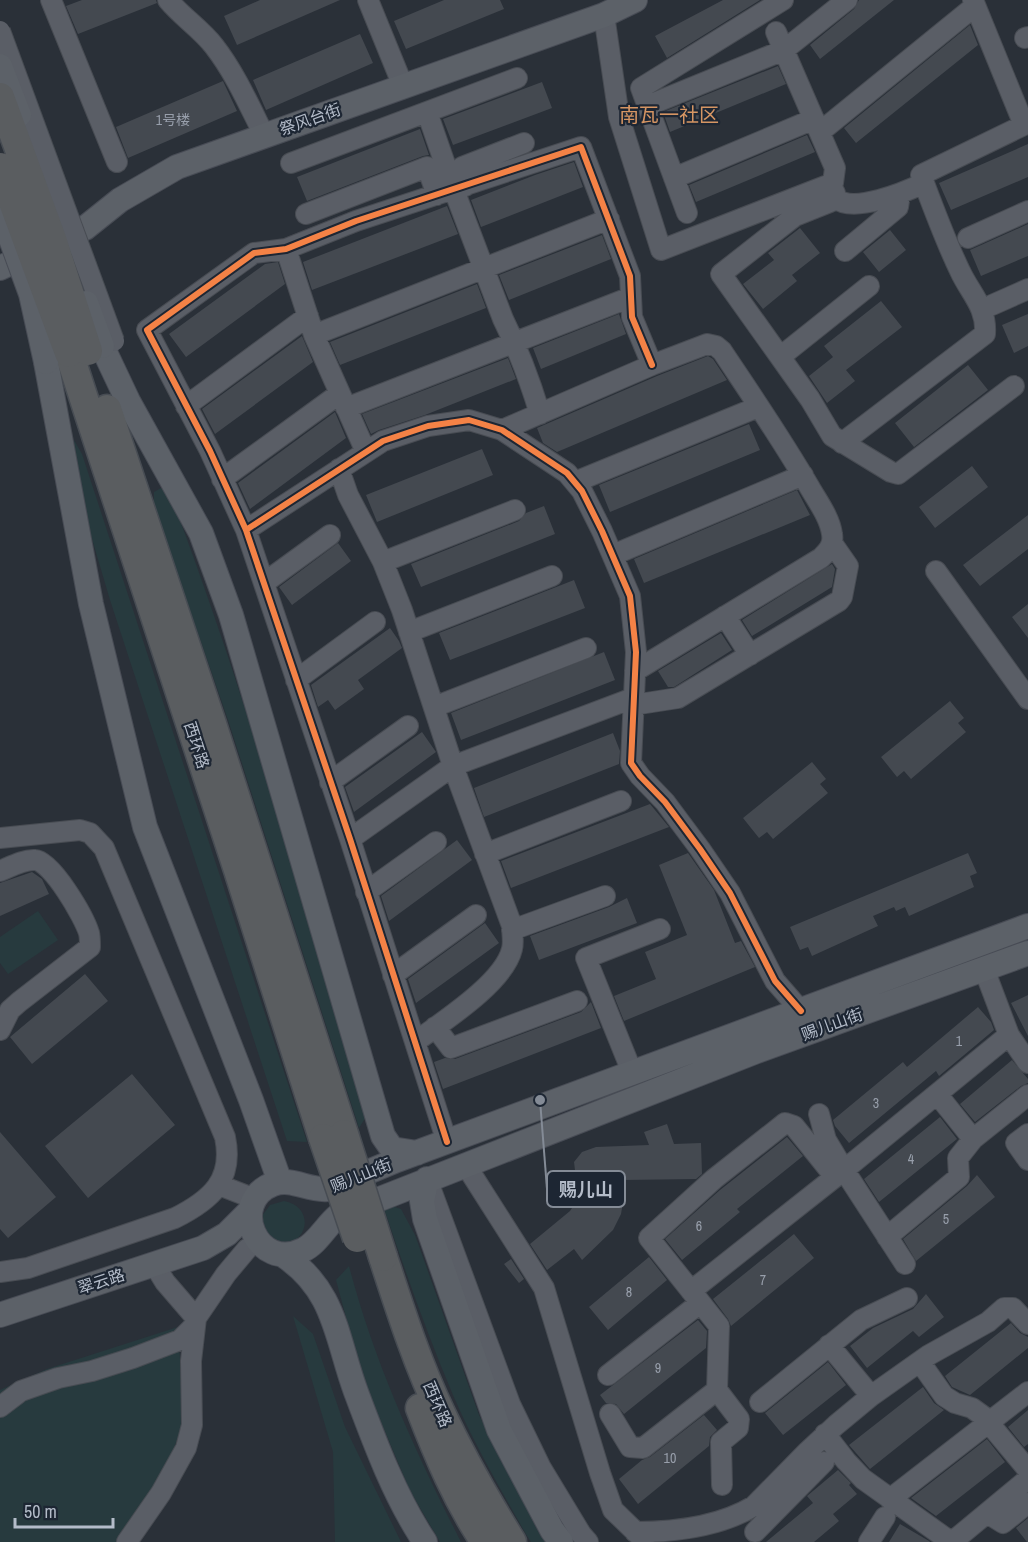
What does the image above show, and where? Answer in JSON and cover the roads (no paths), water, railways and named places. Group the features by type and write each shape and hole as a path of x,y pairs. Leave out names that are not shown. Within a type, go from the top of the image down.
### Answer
{"highway":[{"path":"0,97 52,239 84,351"},
{"path":"0,167 84,351"},
{"name":"西环路","path":"84,351 238,870 334,1136 373,1259 396,1350 442,1465 467,1515 485,1542"},
{"name":"西环路","path":"373,1259 407,1328 440,1410 475,1482 512,1542"}],"main road":[{"name":"祭风台街","path":"0,268 85,228 120,200 177,167 604,15 635,0"},
{"path":"0,66 84,351 91,604 146,827 251,1100 280,1182 263,1190 227,1234 203,1248"},
{"path":"0,209 31,294 128,401 201,533 231,615 383,1136 392,1149 417,1153"},
{"name":"赐儿山街","path":"280,1182 297,1183 317,1190 327,1189 632,1072 1028,926"},
{"name":"赐儿山街","path":"277,1253 295,1254 306,1249 339,1215 427,1179 757,1051 1028,953"},
{"path":"632,1072 642,1096"},
{"path":"427,1179 422,1201 425,1219 499,1430 552,1530 561,1542"},
{"path":"252,1205 250,1223 261,1245 304,1271 323,1296 336,1325 356,1390 388,1469 414,1526 425,1542"},
{"path":"203,1248 247,1249 277,1253"},
{"name":"翠云路","path":"0,1315 203,1248"}],"street":[{"path":"51,0 117,162"},
{"path":"368,0 403,86"},
{"path":"687,213 641,88 783,0"},
{"path":"647,106 784,50 847,0"},
{"path":"172,1 212,44 234,75 264,135"},
{"path":"674,178 817,126 974,3 1024,125 921,175 960,273 978,300 984,314 985,334 842,443"},
{"path":"604,15 619,117 661,250 832,191"},
{"path":"0,31 84,351"},
{"path":"776,32 835,168 832,191 795,216 721,274 810,399 828,431 842,443 891,472 898,474 1014,386"},
{"path":"291,163 517,78"},
{"path":"427,112 452,190 540,414"},
{"path":"452,190 462,167 524,143"},
{"path":"447,1142 350,839 246,530 147,330 254,253 286,249 356,221 581,147 630,276 632,318 652,365"},
{"path":"306,214 427,167 452,190"},
{"path":"832,191 845,203 881,200 924,183"},
{"path":"845,251 898,207 900,194"},
{"path":"968,238 1028,211"},
{"path":"186,406 311,326 483,268 609,219"},
{"path":"286,249 311,326 366,452"},
{"path":"780,357 869,286"},
{"path":"992,305 1028,289"},
{"path":"222,479 343,401 514,343 631,297"},
{"path":"502,430 652,365 707,344 716,346 722,351 824,511 832,534 832,543 821,558 635,672"},
{"path":"575,482 758,407"},
{"path":"246,530 383,441 438,424 469,420 502,430 567,473 582,490 630,596 636,652 631,763 665,802 700,849 730,893 775,981 801,1011"},
{"path":"339,470 348,495 383,562 512,930 512,948 506,964 471,1000 415,1042"},
{"path":"613,555 803,475"},
{"path":"383,562 515,510"},
{"path":"264,583 330,535"},
{"path":"350,839 453,766 633,702 678,698 839,601 842,597 848,566 832,543"},
{"path":"936,571 1028,699"},
{"path":"409,632 552,576"},
{"path":"725,616 750,655"},
{"path":"296,680 375,622"},
{"path":"434,707 586,648"},
{"path":"330,782 408,726"},
{"path":"485,854 621,801"},
{"path":"0,838 80,830 90,833 105,848 225,1137 228,1150 228,1168 219,1185 204,1200 175,1218 28,1268 0,1272"},
{"path":"366,892 436,842"},
{"path":"0,871 37,860 49,866 61,881 89,933 90,947 10,1010 0,1030"},
{"path":"512,930 605,896"},
{"path":"393,975 476,915"},
{"path":"632,1072 586,957 660,929"},
{"path":"984,969 1009,1035 1028,1064"},
{"path":"435,1027 452,1048 577,1001"},
{"path":"608,1374 839,1173 1009,1035"},
{"path":"937,1094 973,1139"},
{"path":"887,1237 959,1177 958,1158 973,1139 1028,1095"},
{"path":"819,1114 839,1173"},
{"path":"722,1485 721,1442 738,1428 739,1419 717,1390 719,1326 649,1238 714,1179 784,1123 795,1126 839,1173 905,1264"},
{"path":"1028,1134 1016,1143 1028,1160"},
{"path":"465,1164 544,1288 613,1510 640,1537 738,1515 754,1506 825,1434 872,1396 920,1362 988,1322 1004,1308 1012,1308 1028,1324"},
{"path":"427,1179 510,1404 541,1468 588,1542"},
{"path":"219,1185 252,1205"},
{"path":"0,1407 21,1391 58,1378 92,1371 133,1358 180,1340 195,1323 226,1274 247,1249"},
{"path":"127,1542 161,1493 186,1448 192,1425 195,1323 154,1264"},
{"path":"760,1402 861,1320 907,1298"},
{"path":"829,1346 872,1396"},
{"path":"920,1362 944,1396 955,1403 972,1408 989,1422 1028,1470"},
{"path":"610,1414 630,1447 643,1448 717,1390"},
{"path":"869,1542 888,1508 1028,1392"},
{"path":"825,1434 888,1508 951,1542 1028,1479"},
{"path":"754,1539 824,1462"},
{"path":"987,1513 1003,1523 1028,1503"}],"place":[{"name":"赐儿山","path":"540,1100"}],"district":[{"name":"南瓦一社区","path":"669,115"}]}
